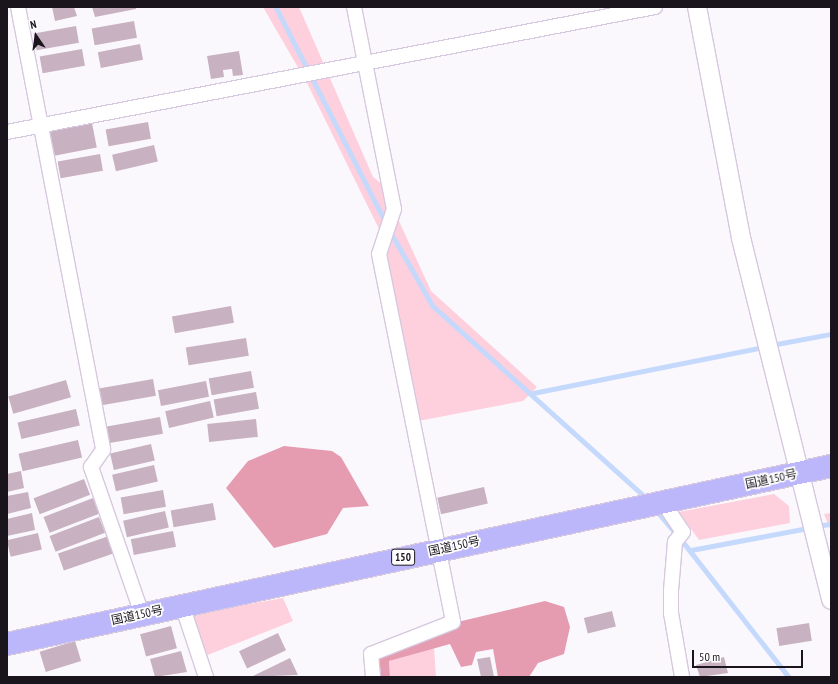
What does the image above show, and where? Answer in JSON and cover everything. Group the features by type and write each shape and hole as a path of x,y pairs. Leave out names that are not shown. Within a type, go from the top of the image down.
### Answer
{"highway":[{"name":"国道150号","path":"7,644 438,549 831,466"}],"street":[{"path":"18,7 104,450 91,467 142,614"},
{"path":"354,7 394,209 379,254 453,622 371,654 373,677"},
{"path":"7,132 655,7"},
{"path":"696,7 741,238 831,600"},
{"path":"662,501 683,532 675,542 671,598 682,677"},
{"path":"182,605 206,677"}],"shaded area":[{"path":"263,7 299,7 373,177 382,184 431,291 537,387 523,401 413,422 380,231 307,83"},
{"path":"284,446 332,451 341,457 369,506 343,508 327,534 274,548 226,488 248,461"},
{"path":"774,494 789,506 790,523 699,540 679,512"},
{"path":"831,513 831,531 824,514"},
{"path":"283,598 293,621 200,658 185,616"},
{"path":"545,601 564,607 570,627 564,654 538,663 529,677 498,677 493,649 476,652 472,665 461,667 450,644 389,661 390,677 374,677 371,654 445,625"},
{"path":"434,647 436,677 390,677 389,661"}],"building":[{"path":"52,7 74,7 77,16 55,21"},
{"path":"92,7 136,7 136,9 95,17"},
{"path":"134,21 137,38 95,45 92,28"},
{"path":"76,26 79,43 37,50 34,33"},
{"path":"140,44 143,60 101,68 98,52"},
{"path":"82,49 85,66 43,73 40,56"},
{"path":"239,51 243,75 233,76 232,69 223,70 224,77 211,79 207,56"},
{"path":"148,122 151,139 109,146 106,129"},
{"path":"92,123 97,148 55,156 50,131"},
{"path":"154,145 158,162 116,171 112,155"},
{"path":"100,154 103,171 61,178 58,161"},
{"path":"231,306 234,323 175,333 172,316"},
{"path":"246,338 249,356 189,365 186,348"},
{"path":"251,371 254,388 212,395 209,378"},
{"path":"153,379 156,396 102,405 99,389"},
{"path":"66,380 71,397 13,414 8,397"},
{"path":"206,381 209,397 161,406 158,390"},
{"path":"256,392 259,409 217,416 214,399"},
{"path":"210,401 214,418 169,428 165,411"},
{"path":"76,409 80,426 21,439 18,422"},
{"path":"160,417 163,434 110,443 107,426"},
{"path":"256,419 258,437 209,442 207,424"},
{"path":"78,440 82,458 23,471 19,454"},
{"path":"151,444 155,461 114,470 110,453"},
{"path":"154,465 158,482 116,491 112,475"},
{"path":"21,471 24,488 7,492 7,474"},
{"path":"84,479 90,495 40,514 34,498"},
{"path":"484,487 488,504 441,514 437,498"},
{"path":"163,490 166,507 124,514 121,497"},
{"path":"28,492 31,508 7,514 7,496"},
{"path":"93,498 99,514 50,533 44,517"},
{"path":"213,503 216,520 174,527 171,510"},
{"path":"165,511 169,528 127,537 123,521"},
{"path":"32,513 35,530 7,536 7,519"},
{"path":"99,517 105,533 56,552 50,536"},
{"path":"173,531 176,547 134,555 131,539"},
{"path":"38,533 42,550 11,557 7,540"},
{"path":"109,536 115,553 64,571 58,554"},
{"path":"612,611 616,627 588,634 584,618"},
{"path":"809,623 812,641 779,646 776,628"},
{"path":"171,626 177,648 146,656 140,634"},
{"path":"278,633 286,650 247,668 239,651"},
{"path":"75,641 81,661 46,672 40,652"},
{"path":"181,651 187,672 155,677 150,659"},
{"path":"490,657 494,677 481,677 477,659"},
{"path":"724,657 728,673 700,677 696,665"},
{"path":"290,658 298,675 251,677"}],"waterway":[{"path":"276,7 386,223"},
{"path":"390,231 433,306 647,499"},
{"path":"771,345 831,334"},
{"path":"533,393 763,347"},
{"path":"657,511 674,531"},
{"path":"816,526 831,524"},
{"path":"691,550 809,528"},
{"path":"680,538 789,677"}]}
